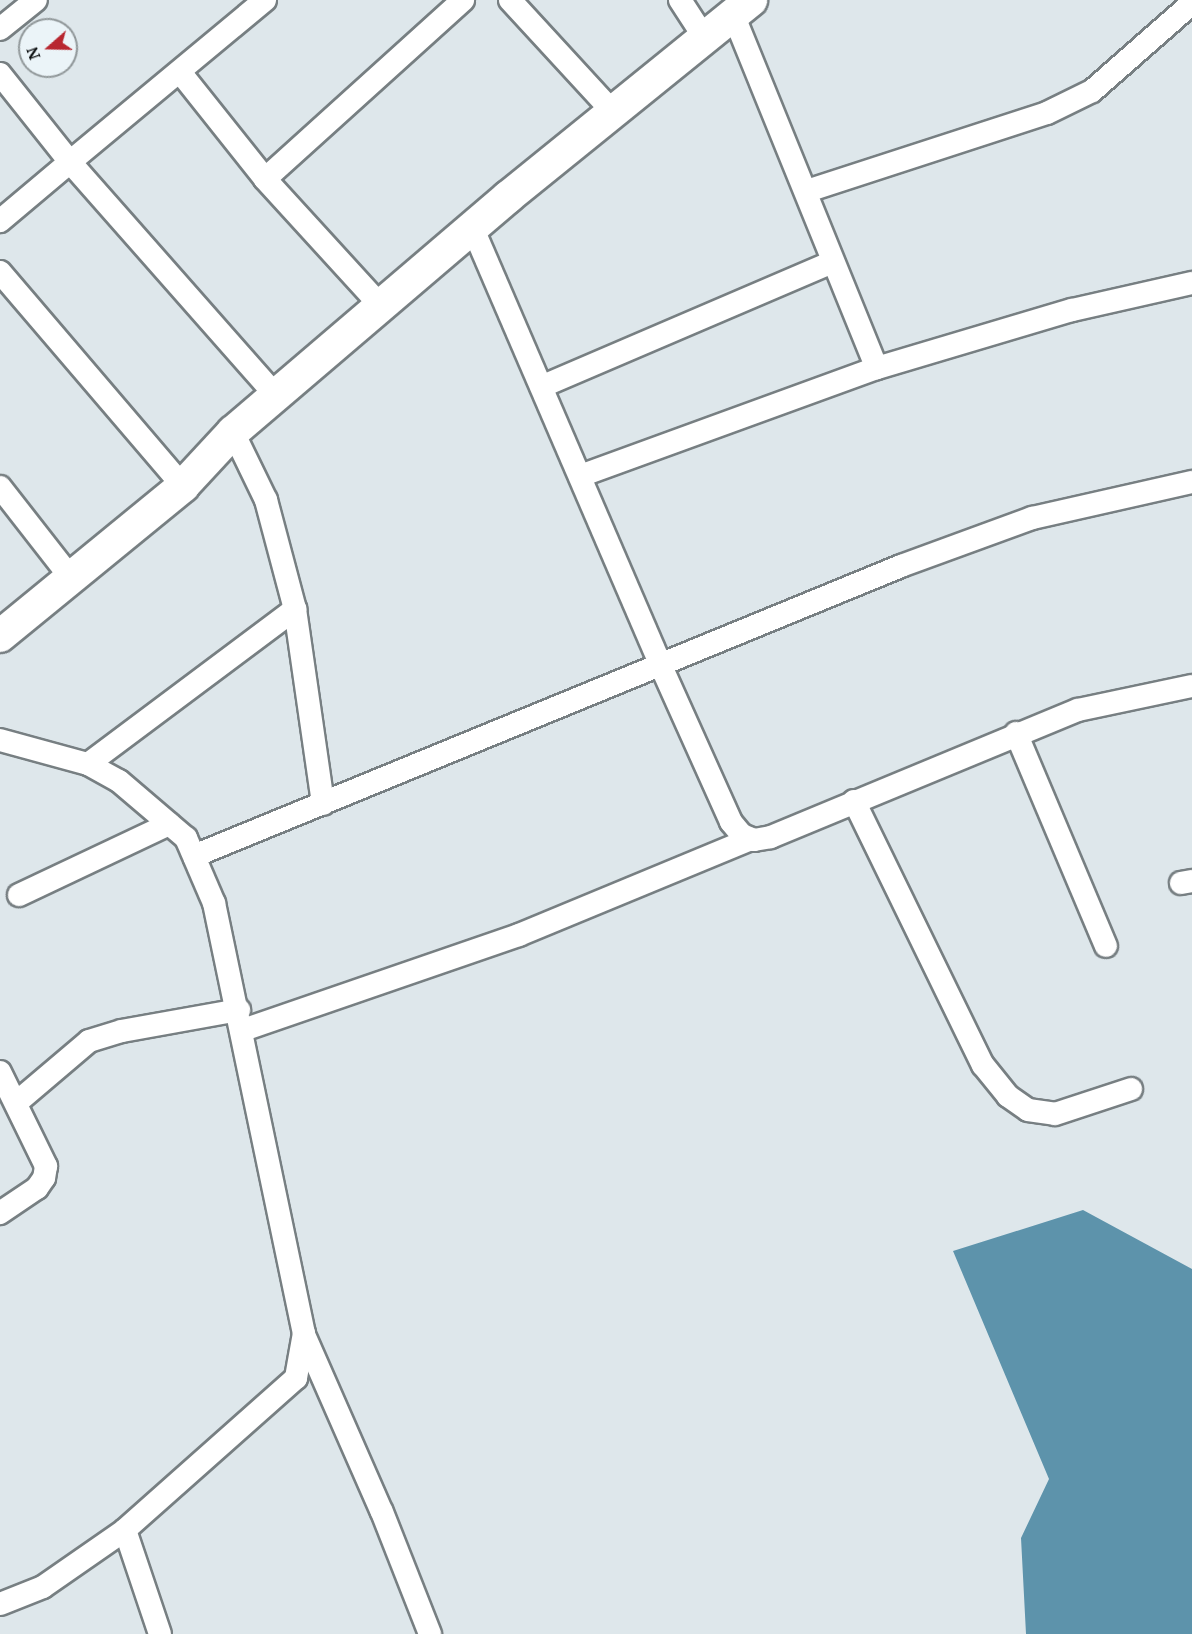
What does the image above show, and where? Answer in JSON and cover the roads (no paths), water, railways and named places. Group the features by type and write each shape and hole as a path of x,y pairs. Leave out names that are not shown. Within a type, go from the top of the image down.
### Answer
{"street":[{"path":"0,29 36,0"},
{"path":"0,221 266,0"},
{"path":"265,179 463,0"},
{"path":"510,0 613,112"},
{"path":"680,0 706,40"},
{"path":"807,191 1047,113 1083,95 1132,58 1192,3"},
{"path":"0,636 183,486 233,432 277,397 381,306 613,112 706,40 742,7 832,262 877,368"},
{"path":"180,72 265,179 381,306"},
{"path":"0,74 70,162 277,397"},
{"path":"473,229 730,822 751,839"},
{"path":"543,386 832,262"},
{"path":"0,272 183,486"},
{"path":"580,476 877,368 1072,310 1192,283"},
{"path":"233,432 266,500 296,609 323,804"},
{"path":"194,856 901,566 1032,518 1192,482"},
{"path":"0,487 72,579"},
{"path":"88,764 296,609"},
{"path":"16,1103 89,1041 122,1031 241,1020 519,935 751,839 771,837 1016,732 1078,710 1192,686"},
{"path":"1016,732 1106,946"},
{"path":"0,740 88,764 119,781 186,838 214,903 241,1020 304,1333 382,1512 430,1634"},
{"path":"855,801 983,1065 1008,1096 1028,1110 1055,1114 1131,1089"},
{"path":"20,895 169,824"},
{"path":"0,1072 42,1151 44,1178 37,1188 0,1212"},
{"path":"0,1604 43,1587 125,1530 296,1378 304,1333"},
{"path":"125,1530 160,1634"}],"water":[{"path":"1083,1210 1192,1269 1192,1634 1026,1634 1021,1538 1049,1479 953,1251"}]}
